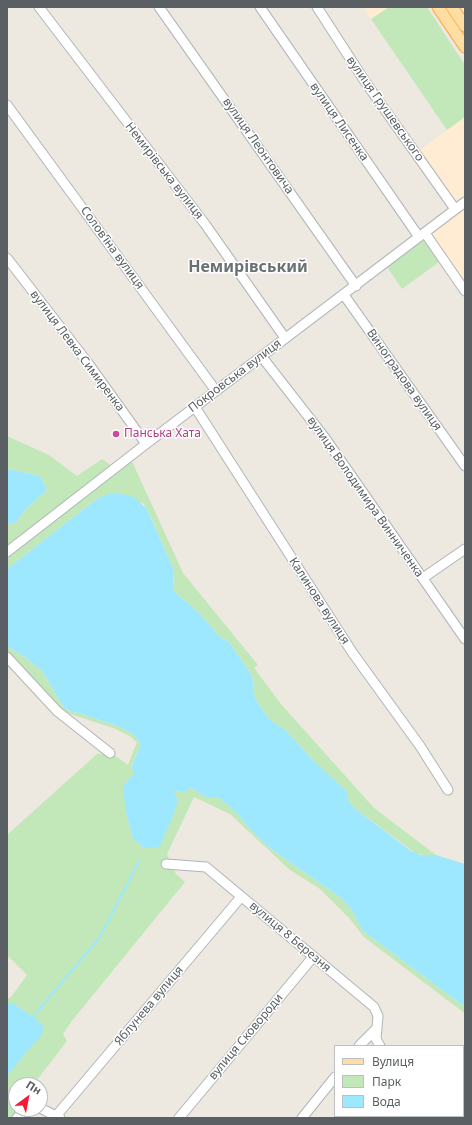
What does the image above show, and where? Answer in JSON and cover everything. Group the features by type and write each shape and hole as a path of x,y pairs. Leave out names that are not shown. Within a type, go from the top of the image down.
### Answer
{"main road":[{"path":"438,7 465,47"},
{"path":"452,7 465,26"}],"street":[{"name":"Немирівська вулиця","path":"39,7 205,224 285,338"},
{"name":"вулиця Леонтовича","path":"159,7 356,286"},
{"name":"вулиця Лисенка","path":"260,7 422,235"},
{"name":"вулиця Грушевського","path":"317,7 366,83 455,209"},
{"name":"Соловʼїна вулиця","path":"7,105 216,391"},
{"name":"Покровська вулиця","path":"7,552 146,444 465,202"},
{"path":"422,235 465,291"},
{"name":"вулиця Левка Симиренка","path":"7,258 88,363 146,444"},
{"name":"Виноградова вулиця","path":"344,295 465,466"},
{"name":"вулиця Володимира Винниченка","path":"262,357 325,438 465,639"},
{"name":"Калинова вулиця","path":"195,407 352,652 420,746 448,790"},
{"path":"423,578 465,549"},
{"path":"7,657 57,711 110,753"},
{"name":"вулиця 8 Березня","path":"166,864 206,867 374,1007 378,1016 376,1039 379,1045"},
{"name":"Яблунева вулиця","path":"58,1117 241,897"},
{"name":"вулиця Сковороди","path":"179,1118 313,956"},
{"path":"360,1045 377,1028"},
{"path":"302,1118 334,1078"},
{"path":"48,1112 58,1117"}],"shaded area":[{"path":"363,7 389,7 371,19"},
{"path":"465,117 465,194 454,202 420,150"},
{"path":"465,202 465,291 425,233"}],"green space":[{"path":"389,7 427,7 465,65 465,117 447,130 371,19"},
{"path":"425,233 443,259 402,289 385,264"},
{"path":"7,436 49,455 77,476 102,459 115,468 130,457 183,573 258,665 254,668 281,704 374,808 436,855 429,856 415,853 354,808 315,762 285,730 269,719 255,698 252,676 229,642 220,637 199,613 174,591 173,568 150,515 143,503 98,498 7,569 7,524 16,522 27,508 47,490 40,476 7,469"},
{"path":"7,646 26,658 42,671 65,709 118,726 133,734 141,744 131,767 135,773 126,813 133,839 143,847 172,792 181,791 190,787 206,797 218,797 238,814 249,828 270,848 341,898 351,909 363,931 465,1007 465,1015 364,937 350,919 320,889 290,870 230,814 194,797 167,854 176,874 185,882 71,1022 63,1034 67,1041 39,1077 8,1077 8,1117 18,1117 7,1118 7,999 11,997 27,975 7,955 7,835 97,754 113,754 128,765 137,742 116,729 64,712 7,651"}],"water":[{"path":"7,469 40,476 47,490 27,508 16,522 7,524"},
{"path":"112,493 127,495 135,498 147,509 173,568 174,591 199,613 220,637 229,642 252,676 255,698 269,719 285,730 315,762 348,793 348,800 354,808 411,851 421,855 436,855 465,864 465,1007 363,931 351,909 341,898 270,848 249,828 238,814 218,797 206,797 190,787 184,793 181,791 173,792 178,800 160,846 153,848 143,847 133,839 126,813 123,786 135,773 131,768 141,744 133,734 118,726 65,709 42,671 26,658 7,646 7,569 98,498"},
{"path":"7,1004 14,1004 43,1026 42,1035 7,1076"}],"waterway":[{"path":"31,1019 100,937 139,861"}],"place":[{"name":"Панська Хата","path":"116,434"}],"district":[{"name":"Немирівський","path":"248,267"}]}
